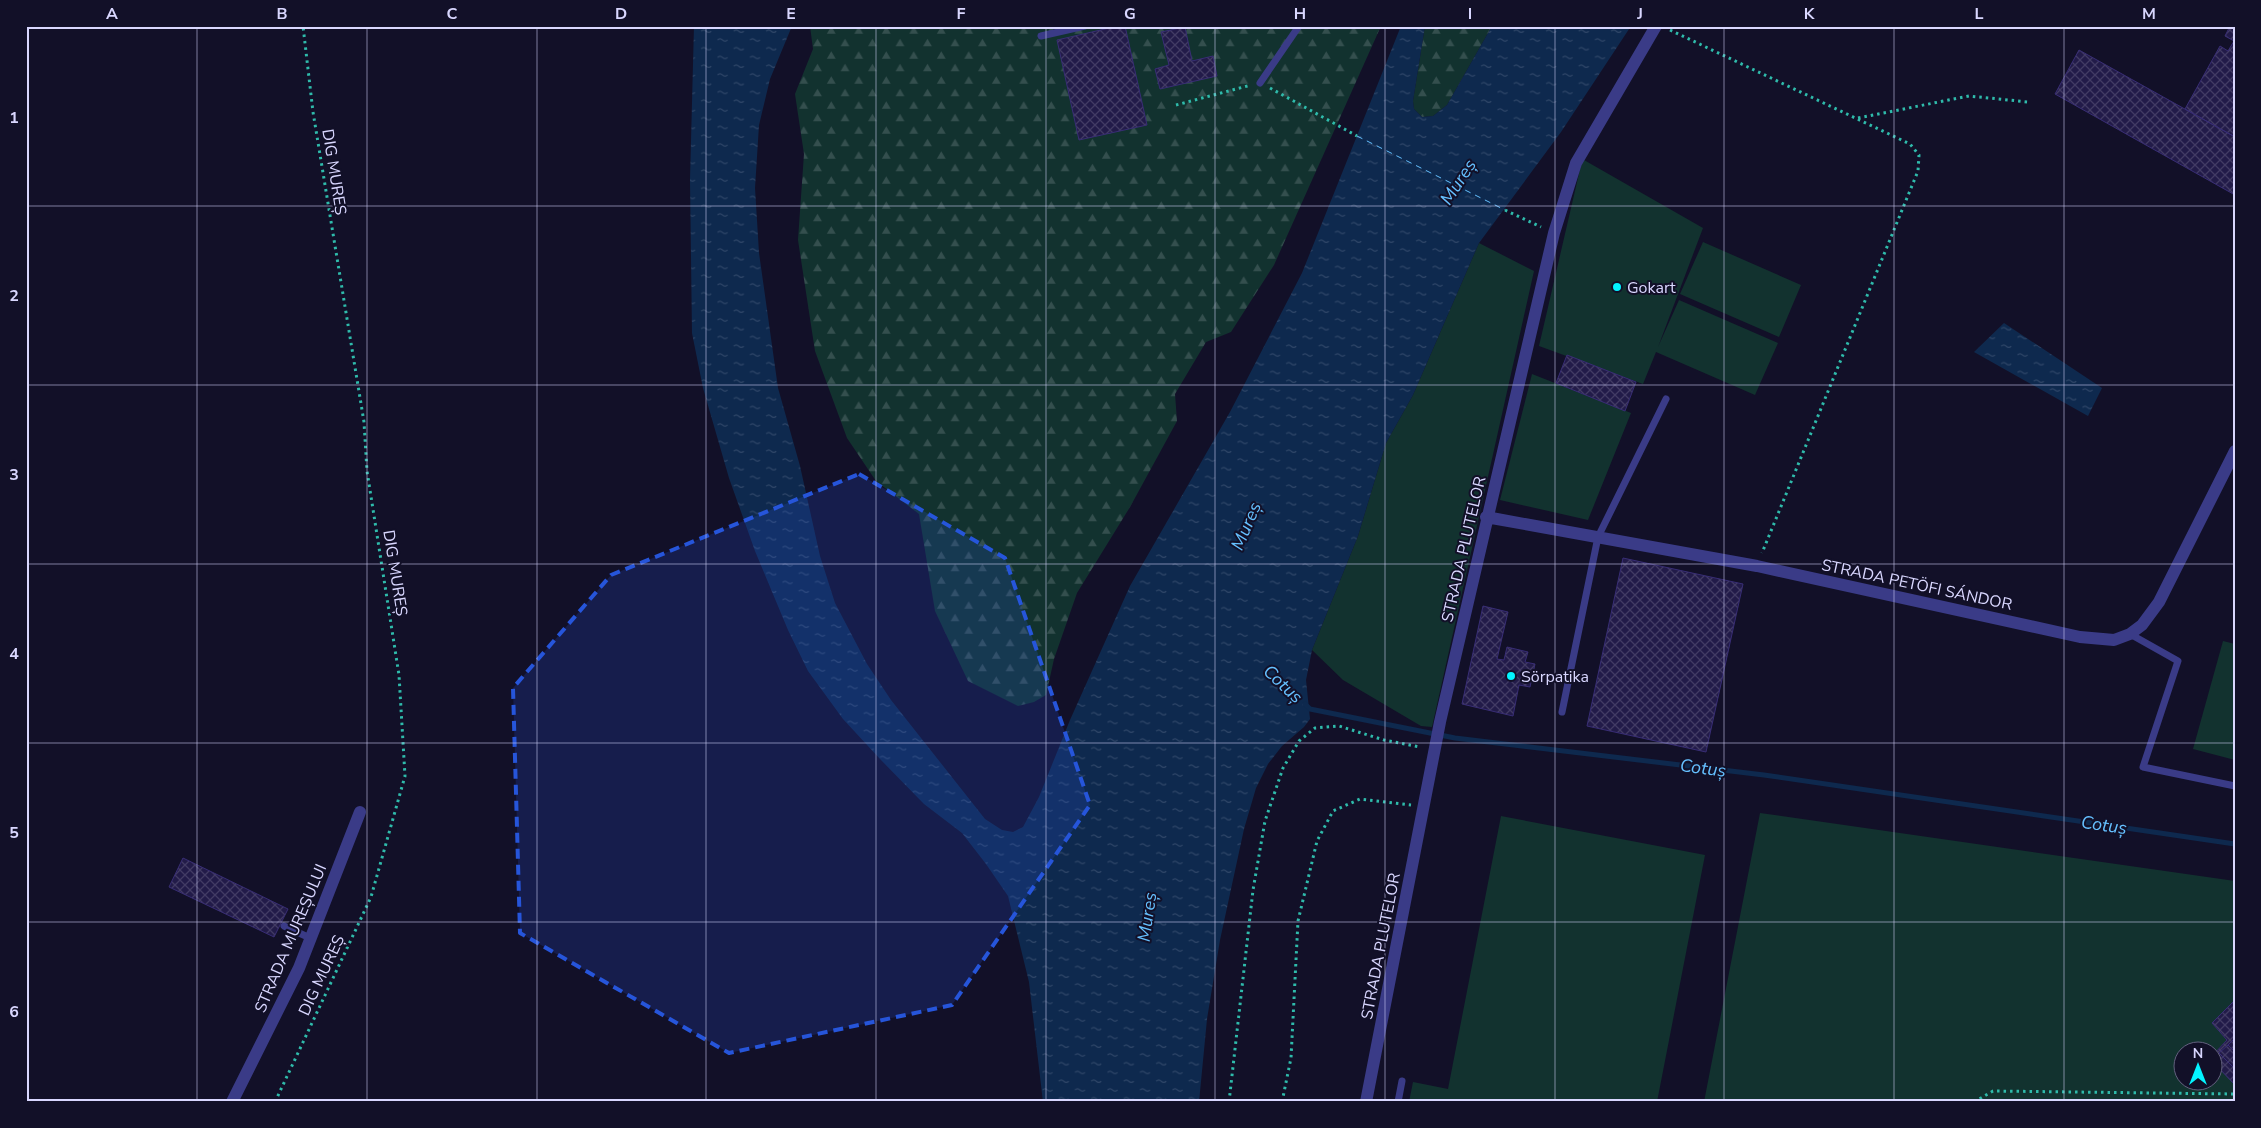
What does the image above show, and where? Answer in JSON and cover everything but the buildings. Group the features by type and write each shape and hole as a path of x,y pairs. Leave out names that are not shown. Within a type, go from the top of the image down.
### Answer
{"street":[{"name":"STRADA PLUTELOR","path":"1366,1102 1434,749 1486,517 1554,233 1576,163 1656,26"},
{"path":"2130,634 2142,625 2159,602 2235,451"},
{"name":"STRADA PETÖFI SÁNDOR","path":"1486,517 1757,566 2080,637 2114,640 2130,634"},
{"name":"STRADA MUREȘULUI","path":"232,1102 299,968 360,812"}],"lane":[{"path":"1041,36 1085,26"},
{"path":"1260,83 1299,26"},
{"path":"1562,712 1598,537 1666,399"},
{"path":"2130,634 2178,661 2143,767 2235,786"},
{"path":"284,926 310,938"},
{"path":"1398,1102 1402,1081"}],"path":[{"name":"DIG MUREȘ","path":"275,1102 371,897 405,776 399,675 367,471 364,422 313,112 303,26"},
{"path":"1662,26 1910,144 1919,155 1918,171 1757,566"},
{"path":"1176,105 1260,83 1357,136"},
{"path":"1857,119 1969,96 2028,102"},
{"path":"1505,210 1554,233"},
{"path":"1229,1102 1246,945 1263,831 1271,803 1287,761 1299,741 1315,728 1323,727 1339,726 1384,740 1434,749"},
{"path":"1282,1102 1291,1058 1298,921 1317,841 1333,811 1360,799 1423,806"},
{"path":"1974,1102 1993,1092 2235,1094"}],"highlighted area":[{"path":"859,474 1005,558 1090,805 952,1005 729,1053 520,933 513,688 611,575"}],"green space":[{"path":"810,26 1381,26 1274,265 1231,332 1206,342 1175,394 1177,421 1130,507 1077,593 1054,659 1046,695 1034,702 1018,706 968,681 935,611 919,514 876,481 847,438 815,351 798,240 804,154 795,94 813,49"},
{"path":"1425,26 1492,26 1447,105 1433,116 1422,117 1414,109 1413,101"},
{"name":"Gokart","path":"1584,160 1703,228 1658,347 1679,300 1778,343 1755,395 1656,352 1643,384 1539,346 1581,165"},
{"path":"1703,242 1801,285 1779,337 1680,294"},
{"path":"1479,243 1534,271 1432,727 1421,726 1343,680 1312,650 1358,536 1386,443 1413,395"},
{"path":"1532,374 1631,413 1588,520 1500,500"},
{"path":"2223,641 2235,644 2235,760 2193,749"},
{"path":"1760,813 2235,881 2235,1000 2212,1023 2227,1040 2224,1043 2224,1040 2174,1040 2174,1090 2224,1090 2224,1073 2235,1085 2235,1102 1704,1102"},
{"path":"1501,816 1705,855 1657,1102 1409,1102 1413,1082 1448,1089"}],"water":[{"name":"Mureș","path":"694,26 792,26 770,79 759,125 755,188 759,253 778,388 800,466 820,556 835,603 867,664 891,700 985,819 1002,830 1013,832 1023,827 1039,797 1070,720 1130,586 1230,412 1302,273 1401,26 1425,26 1413,101 1414,109 1422,117 1433,116 1447,105 1492,26 1631,26 1561,132 1479,243 1413,395 1386,443 1358,536 1312,650 1306,680 1310,719 1304,727 1282,746 1268,764 1256,788 1244,829 1220,940 1207,1019 1199,1102 1043,1102 1029,982 1008,896 962,833 924,804 843,719 808,671 788,630 755,551 729,478 703,388 692,333 690,180"},
{"path":"2004,323 2102,388 2088,416 1974,352"}],"waterway":[{"name":"Cotuș","path":"1305,704 1310,709 1455,738 1764,775 2235,844"}],"ferry route":[{"path":"1357,136 1505,210"}],"place":[{"name":"Gokart","path":"1617,287"},
{"name":"Sörpatika","path":"1511,676"}]}
